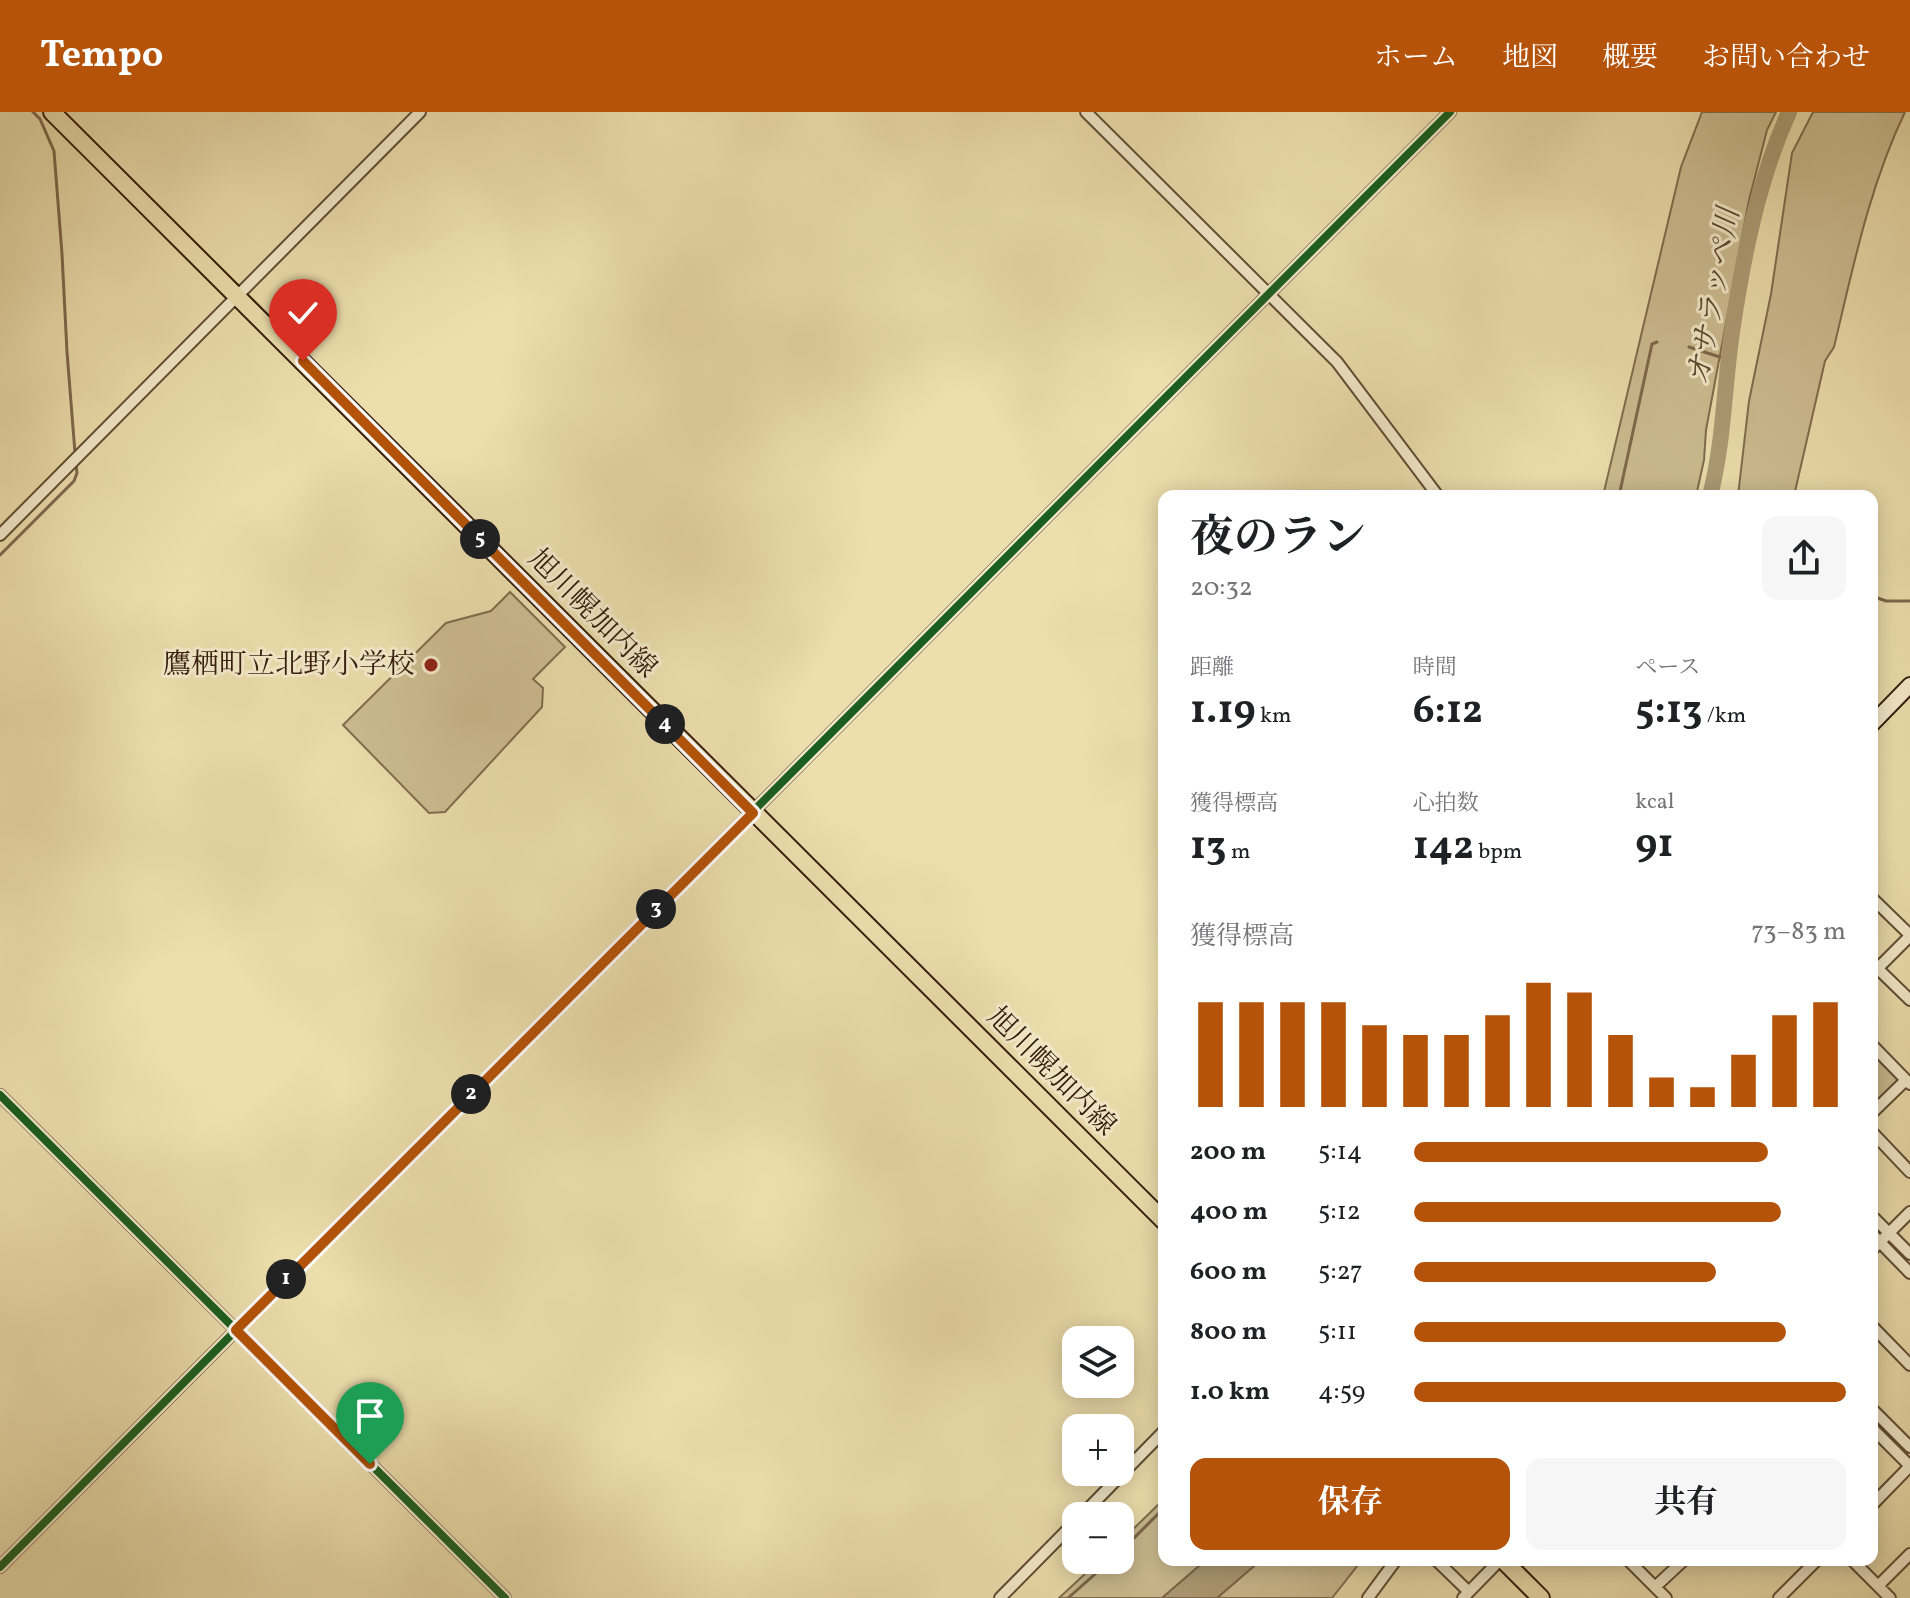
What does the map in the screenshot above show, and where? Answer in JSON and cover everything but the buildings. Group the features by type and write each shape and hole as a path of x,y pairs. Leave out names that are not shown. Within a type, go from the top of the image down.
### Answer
{"main road":[{"name":"旭川幌加内線","path":"52,112 1158,1215"},
{"path":"1507,1566 1541,1598"}],"street":[{"path":"0,535 420,112"},
{"path":"1086,112 1337,362 1433,490"},
{"path":"0,1567 1450,112"},
{"path":"1878,718 1910,685"},
{"path":"1878,904 1910,936 1878,964"},
{"path":"1878,972 1910,1000"},
{"path":"1878,1051 1908,1082 1878,1108"},
{"path":"0,1095 505,1598"},
{"path":"1878,1138 1910,1172"},
{"path":"1878,1240 1910,1212"},
{"path":"1878,1222 1910,1254"},
{"path":"1878,1245 1910,1273"},
{"path":"1878,1332 1910,1365"},
{"path":"1878,1415 1910,1447"},
{"path":"1878,1434 1910,1466 1878,1499"},
{"path":"1095,1502 1158,1437"},
{"path":"1000,1598 1062,1535"},
{"path":"1878,1586 1910,1554"},
{"path":"1368,1598 1392,1566"},
{"path":"1441,1566 1466,1595 1495,1566"},
{"path":"1634,1566 1666,1598"},
{"path":"1655,1587 1678,1566"},
{"path":"1779,1598 1811,1566"},
{"path":"1858,1566 1890,1598"}],"shaded area":[{"path":"1702,112 1776,112 1767,130 1749,200 1697,490 1604,490 1681,167"},
{"path":"1813,112 1905,112 1881,169 1863,228 1834,347 1825,361 1795,490 1739,490 1749,401 1771,294 1792,153"},
{"path":"510,592 565,647 533,679 543,688 542,707 445,812 429,813 343,725 446,623 491,611"},
{"path":"1878,1056 1902,1080 1878,1103"},
{"path":"1158,1505 1158,1566 1199,1566 1162,1598 1059,1598 1085,1574 1134,1574 1134,1528"},
{"path":"1199,1566 1254,1566 1217,1598 1162,1598"},
{"path":"1254,1566 1357,1566 1332,1598 1217,1598"}],"waterway":[{"path":"33,112 40,119 54,151 75,453"},
{"name":"オサラッペ川","path":"1712,490 1741,276 1760,192 1789,112"},
{"path":"1620,490 1652,344 1657,342"},
{"path":"1689,347 1729,360"},
{"path":"0,555 74,481 76,465"},
{"path":"1878,598 1910,601"},
{"path":"1134,1538 1158,1514"},
{"path":"1068,1598 1095,1574"}],"cycle path":[{"path":"0,1567 1450,112"},
{"path":"0,1095 505,1598"}],"place":[{"name":"鷹栖町立北野小学校","path":"431,665"}],"route":[{"path":"303,361 753,813 236,1330 370,1464"}]}
